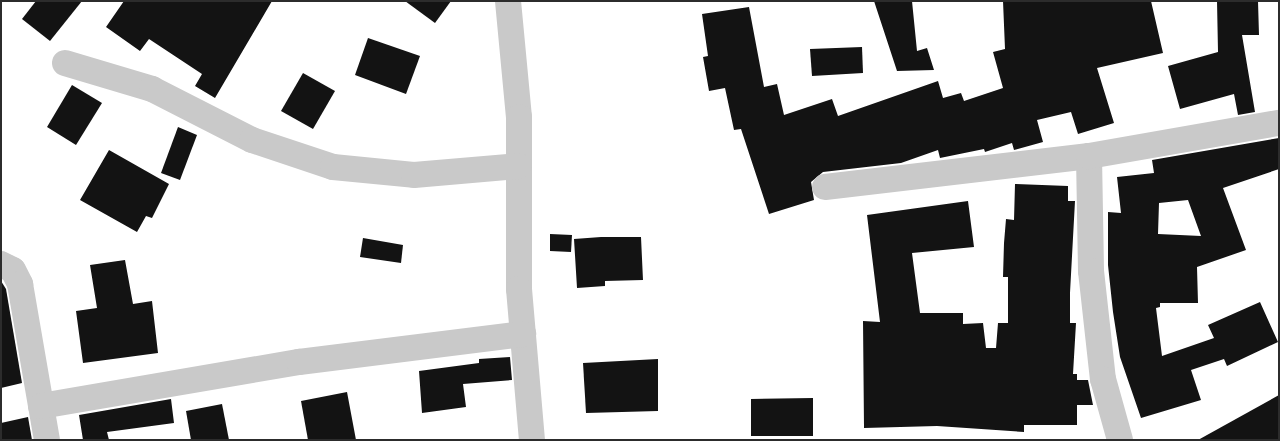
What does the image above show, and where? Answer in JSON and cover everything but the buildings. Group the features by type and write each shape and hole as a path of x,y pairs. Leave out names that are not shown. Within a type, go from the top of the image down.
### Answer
{"street":[{"path":"508,1 519,117 519,289 532,440"},
{"path":"65,62 152,89 252,140 333,167 414,176 518,166"},
{"path":"825,187 1089,156 1279,123"},
{"path":"1089,156 1091,271 1103,378 1120,440"},
{"path":"1,264 13,270 20,284 47,440"},
{"path":"41,406 299,362 523,334"}]}
